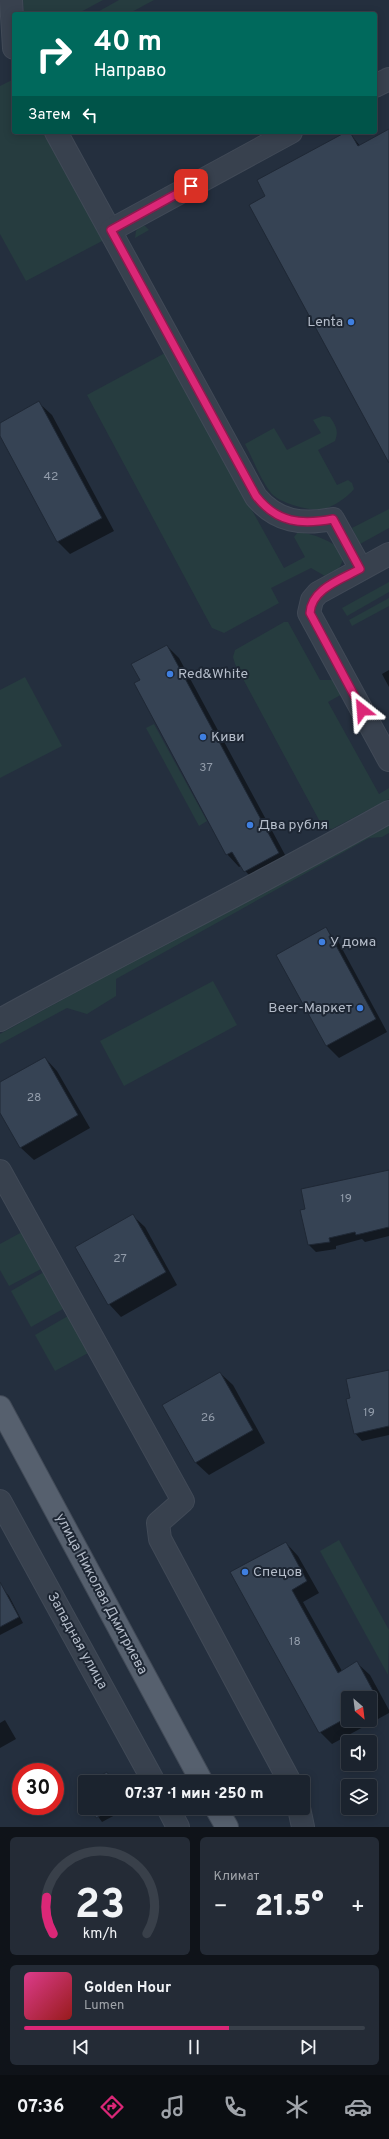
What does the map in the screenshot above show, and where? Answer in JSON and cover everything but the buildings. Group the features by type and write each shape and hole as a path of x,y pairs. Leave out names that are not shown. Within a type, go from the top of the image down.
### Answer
{"main road":[{"name":"улица Николая Дмитриева","path":"0,1407 198,1775"},
{"path":"220,1815 227,1827"}],"street":[{"path":"11,0 12,16"},
{"path":"377,85 389,79"},
{"path":"57,134 256,496 266,509 280,517 299,522 317,522 333,519 360,569"},
{"path":"111,230 287,134"},
{"path":"389,554 318,593 312,600 310,613 389,760"},
{"path":"0,1020 212,906 316,853 389,812"},
{"path":"0,1171 183,1501 158,1523 160,1539 286,1775"},
{"name":"Западная улица","path":"0,1501 150,1775"},
{"path":"172,1815 178,1827"},
{"path":"301,1815 304,1827"}],"green space":[{"path":"23,0 103,0 81,12 24,12"},
{"path":"119,0 154,0 132,12 98,12"},
{"path":"12,80 12,134 47,134 104,240 26,281 0,234 0,86"},
{"path":"141,225 145,226 149,230 135,238 136,231"},
{"path":"165,353 284,568 305,557 294,537 298,532 311,534 323,539 345,552 343,561 337,571 325,576 311,568 271,588 279,603 224,633 212,628 87,395"},
{"path":"323,416 330,417 337,434 335,441 318,450 337,485 348,480 352,483 354,489 348,496 329,507 320,510 308,509 280,500 271,493 267,487 245,444 274,428 287,450 321,433 313,420"},
{"path":"389,509 389,528 360,544 352,528"},
{"path":"389,582 389,592 347,616 342,608"},
{"path":"389,598 389,606 352,626 349,620"},
{"path":"284,622 288,622 320,680 336,680 344,693 328,702 379,794 389,788 389,799 332,829 326,828 319,820 235,664 233,657 235,650"},
{"path":"25,677 62,746 0,778 0,690"},
{"path":"154,724 207,821 199,826 146,728"},
{"path":"389,820 389,833 382,837 369,838 116,979 116,996 87,1014 67,1008 0,1044 0,1034"},
{"path":"213,981 237,1025 124,1086 100,1041"},
{"path":"22,1232 41,1269 9,1286 0,1270 0,1244"},
{"path":"44,1272 63,1309 31,1327 11,1291"},
{"path":"68,1316 88,1353 55,1371 35,1335"},
{"path":"339,1540 389,1630 388,1675 320,1551"}],"place":[{"name":"Lenta","path":"351,322"},
{"name":"Red&White","path":"170,674"},
{"name":"Киви","path":"203,737"},
{"name":"Два рубля","path":"250,825"},
{"name":"У дома","path":"322,942"},
{"name":"Beer-Маркет","path":"360,1008"},
{"name":"Спецов","path":"245,1572"}],"route":[{"path":"191,186 111,230 256,496 266,509 280,517 299,522 317,522 333,519 360,569 318,593 312,600 310,613 362,710"}]}
